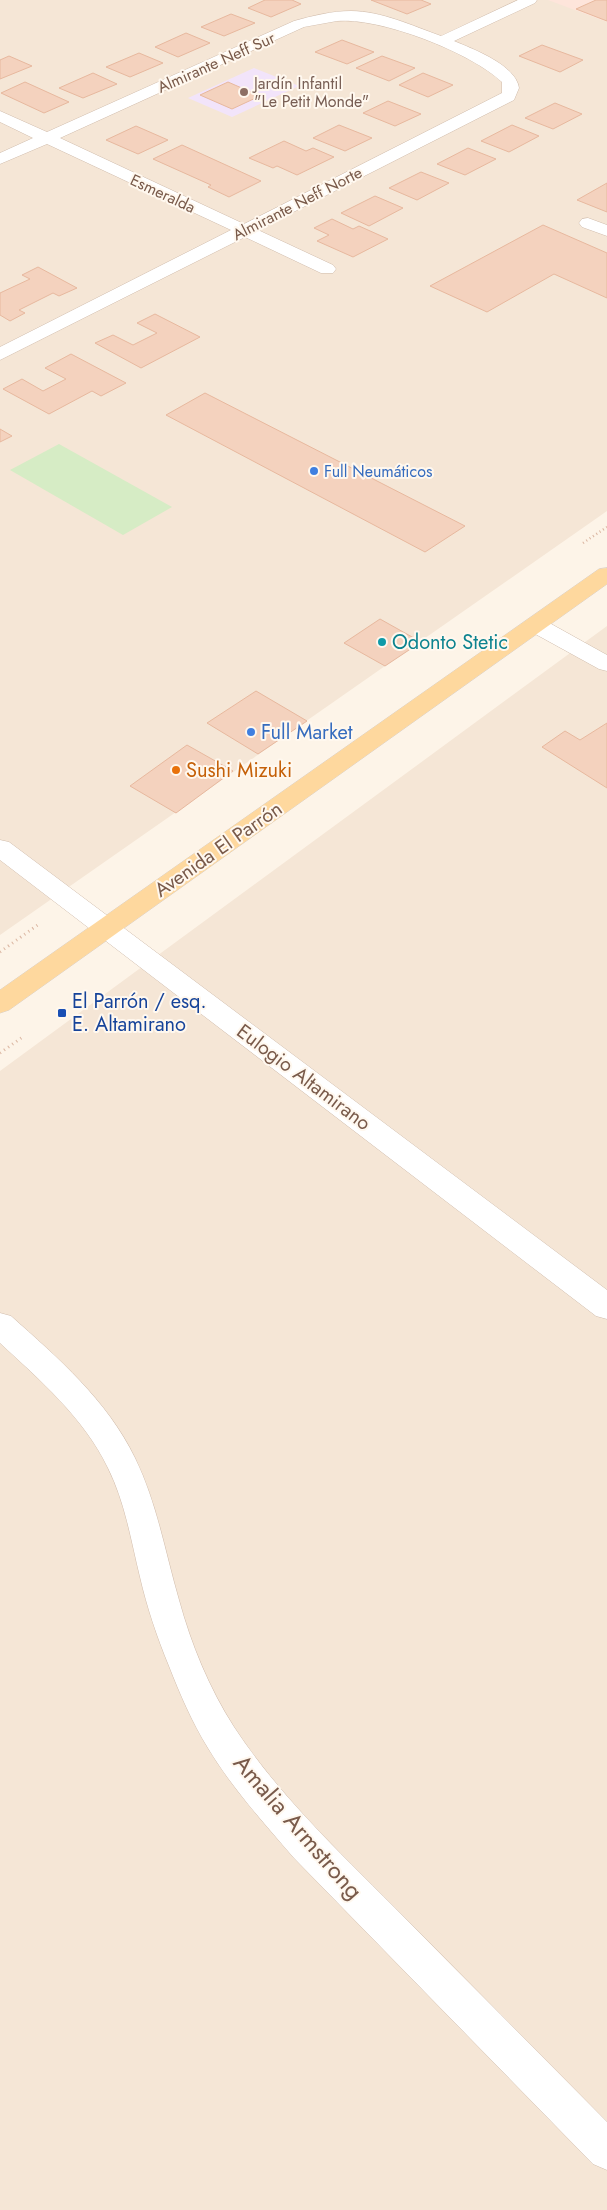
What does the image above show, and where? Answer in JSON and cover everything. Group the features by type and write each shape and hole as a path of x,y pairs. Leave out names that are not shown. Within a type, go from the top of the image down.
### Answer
{"main road":[{"name":"Avenida El Parrón","path":"0,1003 607,574"}],"street":[{"path":"440,42 530,0"},
{"name":"Almirante Neff Sur","path":"0,159 313,20 344,16 365,17 386,22 440,42"},
{"name":"Almirante Neff Norte","path":"0,354 508,97 512,91 511,84 501,72 484,61 440,42"},
{"name":"Esmeralda","path":"0,116 327,269"},
{"path":"588,223 607,231"},
{"path":"536,625 607,664"},
{"name":"Eulogio Altamirano","path":"0,848 107,927 607,1307"},
{"name":"Amalia Armstrong","path":"0,1325 92,1414 112,1444 128,1475 140,1508 169,1621 190,1679 220,1736 262,1794 307,1845 607,2150"}],"shaded area":[{"path":"0,0 607,0 607,511 0,935"},
{"path":"548,0 607,0 607,22"},
{"name":"Jardín Infantil \"Le Petit Monde\"","path":"254,68 299,86 232,117 188,98"},
{"path":"607,626 607,2210 0,2210 0,1071"}],"green space":[{"path":"59,444 172,507 123,535 10,470"}],"building":[{"path":"265,0 292,0 301,4 271,17 248,8"},
{"path":"371,0 421,0 431,4 407,14"},
{"path":"596,0 607,0 607,21 576,9"},
{"path":"231,14 255,23 224,36 201,27"},
{"path":"186,33 210,43 178,57 155,47"},
{"path":"342,40 374,52 347,64 315,52"},
{"path":"542,45 583,60 560,72 519,56"},
{"path":"139,53 163,63 130,77 106,67"},
{"path":"9,56 32,66 0,79 0,60"},
{"path":"382,56 415,68 389,81 356,68"},
{"path":"93,73 117,84 83,98 59,88"},
{"path":"423,73 453,85 428,97 399,85"},
{"path":"25,82 69,102 44,113 1,93"},
{"path":"228,82 260,96 232,109 200,95"},
{"path":"388,101 421,114 395,126 363,113"},
{"path":"555,103 582,114 553,129 525,118"},
{"path":"339,125 372,138 345,151 313,138"},
{"path":"512,125 539,136 509,152 481,141"},
{"path":"136,126 168,140 138,154 106,140"},
{"path":"284,141 306,151 313,148 334,157 297,175 277,166 273,168 249,158"},
{"path":"182,145 261,181 229,197 208,187 211,185 153,159"},
{"path":"468,148 496,159 465,175 437,164"},
{"path":"421,172 449,183 417,200 389,188"},
{"path":"607,183 607,212 577,200"},
{"path":"375,196 403,208 369,226 341,213"},
{"path":"332,219 353,229 359,226 388,239 353,257 317,241 329,235 314,228"},
{"path":"543,225 607,253 607,298 554,274 487,312 430,286"},
{"path":"38,267 77,288 59,296 53,293 19,310 25,313 10,321 0,315 0,293 30,279 22,275"},
{"path":"155,314 200,337 141,368 95,343 113,335 133,345 157,333 137,323"},
{"path":"71,354 126,383 101,396 92,391 49,414 3,389 22,379 43,391 66,379 45,368"},
{"name":"Full Neumáticos","path":"205,393 465,526 425,552 166,415"},
{"path":"0,429 12,436 0,442"},
{"name":"Odonto Stetic","path":"380,619 421,642 385,666 344,643"},
{"path":"256,691 307,721 258,754 207,723"},
{"path":"607,723 607,788 542,747 565,731 580,740"},
{"path":"187,745 233,771 176,813 130,786"}],"place":[{"name":"Jardín Infantil \"Le Petit Monde\"","path":"244,92"},
{"name":"Full Neumáticos","path":"314,471"},
{"name":"Odonto Stetic","path":"382,642"},
{"name":"Full Market","path":"251,732"},
{"name":"Sushi Mizuki","path":"176,770"},
{"name":"El Parrón / esq. E. Altamirano","path":"62,1013"}]}
